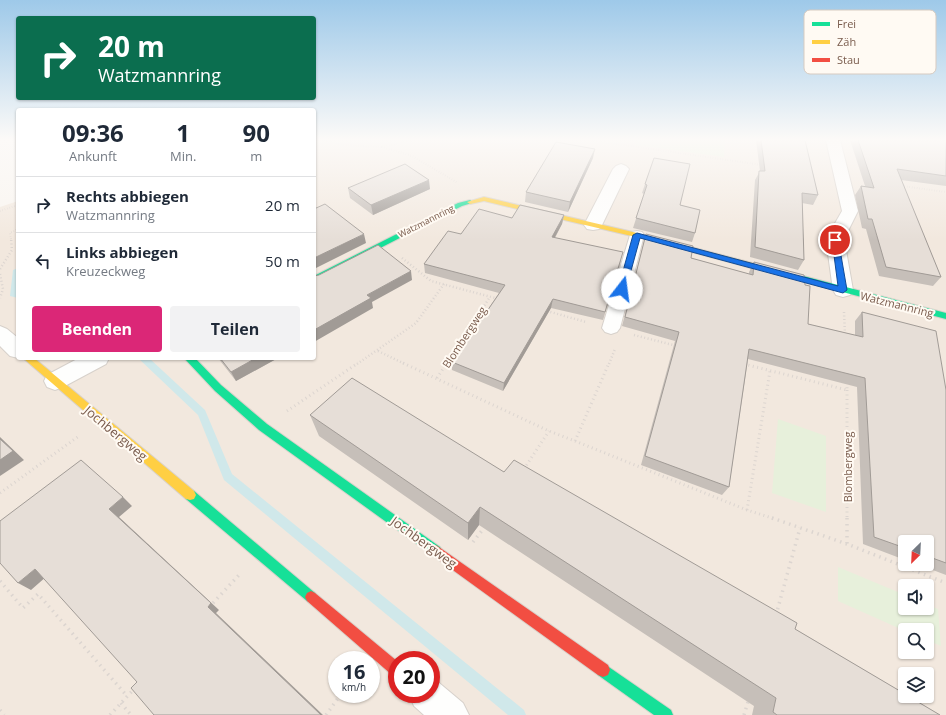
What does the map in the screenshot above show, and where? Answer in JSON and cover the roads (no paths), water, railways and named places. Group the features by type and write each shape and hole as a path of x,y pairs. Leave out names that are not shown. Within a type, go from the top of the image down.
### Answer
{"street":[{"path":"593,225 619,173"},
{"path":"841,173 850,211 835,240 843,290"},
{"name":"Watzmannring","path":"316,278 460,204 484,199 637,235 946,316"},
{"path":"0,334 16,348"},
{"path":"30,360 55,381 94,360"},
{"name":"Jochbergweg","path":"191,360 218,388 263,427 666,715"},
{"name":"Jochbergweg","path":"55,381 388,662"},
{"path":"437,703 451,715"}],"lane":[{"path":"617,330 637,235"}],"water":[{"path":"16,269 16,298 10,296 13,270"}],"waterway":[{"path":"145,360 202,413 228,477 519,715"}]}
